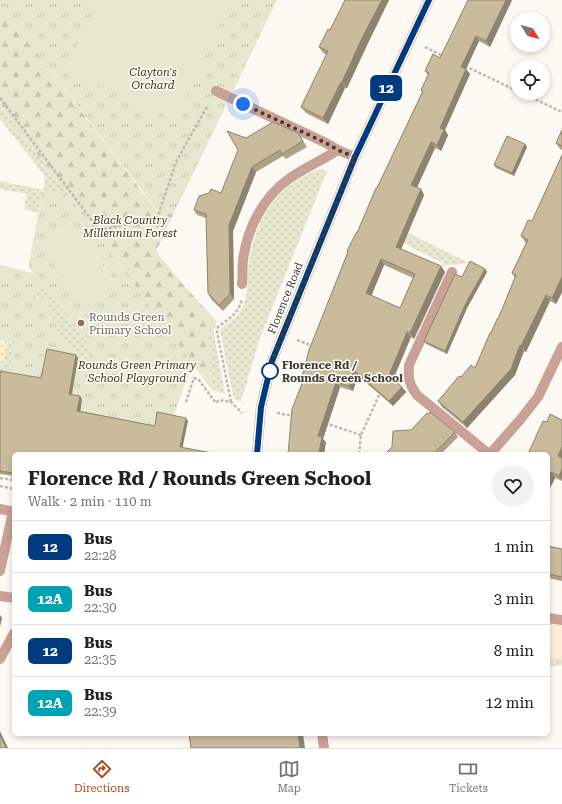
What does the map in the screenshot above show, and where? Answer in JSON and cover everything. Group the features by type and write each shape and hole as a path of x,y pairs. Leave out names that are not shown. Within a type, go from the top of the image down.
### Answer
{"street":[{"name":"Florence Road","path":"257,452 261,407 272,361 355,157 429,0"},
{"path":"216,91 355,157"},
{"path":"242,284 243,260 249,236 257,214 270,195 290,178 338,150"},
{"path":"452,272 409,365 408,377 410,386 417,395 488,452"},
{"path":"492,452 538,397 562,347"},
{"path":"0,509 12,512"},
{"path":"0,571 12,520"},
{"path":"0,596 12,598"},
{"path":"550,618 562,620"},
{"path":"0,659 12,637"},
{"path":"322,736 324,748"}],"path":[{"path":"425,47 446,57"},
{"path":"460,64 510,88"},
{"path":"0,98 99,230 134,223 156,221 177,160 216,91"},
{"path":"537,100 562,112"},
{"path":"242,284 243,294 239,308 230,319 218,327 217,332 231,402 242,413"},
{"path":"296,340 315,347"},
{"path":"186,402 194,378 199,380 216,403 219,400 231,402"},
{"path":"359,452 361,436 380,392 384,388"},
{"path":"275,412 295,417"},
{"path":"320,422 361,436"},
{"path":"0,478 12,480"},
{"path":"0,486 12,489"}],"shaded area":[{"path":"550,618 562,620 562,659 550,658"}],"green space":[{"name":"Clayton's Orchard","path":"0,0 277,0 174,213 160,214 0,4"},
{"path":"99,0 231,0 175,120 66,69"},
{"name":"Black Country Millennium Forest","path":"0,4 159,214 174,213 156,251 181,282 217,322 209,330 211,389 0,105"},
{"path":"0,105 69,196 43,190 45,183 44,175 0,119"},
{"path":"320,169 327,171 260,338 241,402 235,399 232,391 220,330 238,315 245,302 248,284 249,261 252,248 255,236 266,214 273,203 290,185"},
{"path":"0,181 43,190 38,213 24,209 27,194 0,189"},
{"name":"Rounds Green Primary School Playground","path":"43,190 69,196 192,363 173,418 157,429 80,414 82,399 8,385 16,342 0,340 0,265 33,273 29,267","holes":["73,224 114,281 83,304 42,247 59,231 62,232","44,287 86,341 89,347 89,359 79,358 56,328 59,326 49,312 54,308 43,295 35,301 33,298","49,352 78,358 75,376"]},
{"path":"73,224 114,282 103,289 102,295 97,297 94,296 83,304 41,246 53,238 54,232 62,232"},
{"path":"394,226 469,263 442,266 443,263 387,235"},
{"path":"44,287 86,341 89,346 89,359 79,358 56,328 59,325 48,312 53,308 43,295 35,301 33,298"},
{"path":"217,322 214,328 214,335 225,394 211,389 209,330"},
{"path":"8,340 16,341 8,385 0,383 0,363 3,363"},
{"path":"550,658 562,659 562,665 550,667"}],"sand":[{"path":"0,340 8,340 3,363 0,363"}],"building":[{"path":"345,0 382,0 323,118 301,107 328,51 319,47 328,29 330,30"},
{"path":"468,0 506,0 486,41 476,36 461,67 466,69 440,128 444,130 437,145 431,142 411,185 421,189 396,247 441,266 410,333 407,332 389,375 402,387 389,401 354,370 349,386 336,382 318,436 322,437 319,452 288,452 292,409 303,381 301,380 309,350 348,252 347,251 357,233 376,188 423,91 421,90 429,73 425,71 433,54 440,58","holes":["381,259 415,274 400,308 366,293"]},
{"path":"273,122 298,133 303,141 282,154 280,150 252,167 229,225 230,294 219,305 208,293 206,214 194,210 199,196 209,193 211,189 221,193 238,150 227,131 246,138"},
{"path":"562,130 562,146 556,143"},
{"path":"507,136 525,144 512,173 494,165"},
{"path":"562,155 562,277 552,298 546,295 521,346 520,345 511,369 463,422 438,401 459,376 461,377 471,365 475,368 490,333 498,319 516,275 512,273 528,240 521,236 528,220 532,221"},
{"path":"470,261 485,269 465,305 445,351 424,341 455,274 462,277"},
{"path":"47,349 76,355 69,394 80,396 77,411 155,426 157,412 186,418 180,447 206,452 12,452 12,473 0,471 0,371 41,378"},
{"path":"430,412 455,432 435,452 387,452 392,447 393,431 411,430 427,413 429,414"},
{"path":"550,414 562,420 562,447 558,456 562,458 562,469 559,476 551,472 550,474 550,452 529,452 543,421 547,422"},
{"path":"550,546 562,549 562,577 550,574"},
{"path":"0,735 6,748 0,748"},
{"path":"189,736 298,736 300,748 191,748"}],"bus line":[{"name":"12","path":"257,452 261,407 272,361 355,157 429,0"}],"place":[{"name":"Rounds Green Primary School","path":"81,323"},
{"name":"Florence Rd / Rounds Green School","path":"270,371"}],"route":[{"path":"243,104 355,157 272,361 268,377 270,371"}]}
